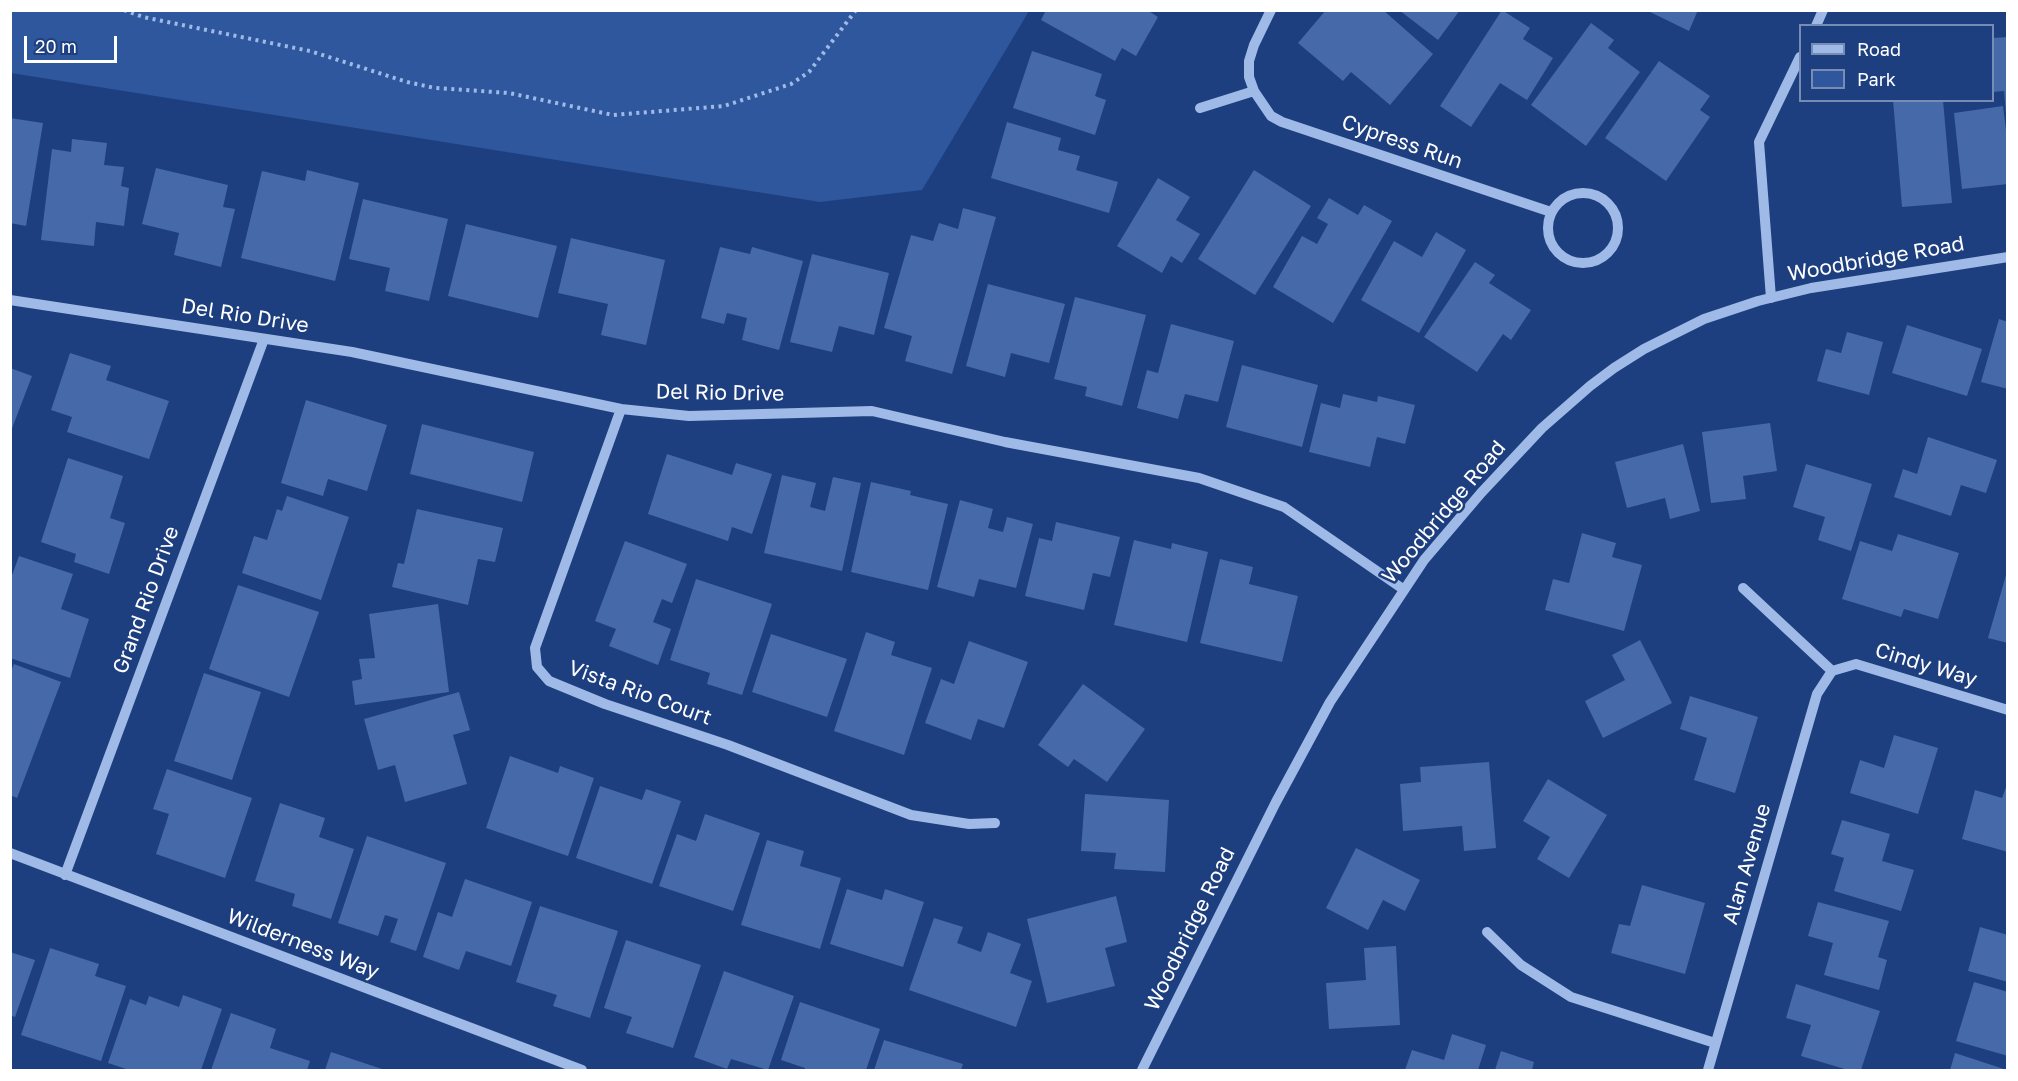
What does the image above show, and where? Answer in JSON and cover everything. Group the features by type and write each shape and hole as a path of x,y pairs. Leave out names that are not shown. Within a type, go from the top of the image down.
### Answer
{"street":[{"name":"Cypress Run","path":"1271,10 1249,60 1249,77 1254,91 1271,116 1282,122 1551,212"},
{"path":"1817,24 1823,10"},
{"path":"1771,298 1759,142 1799,59"},
{"path":"1200,108 1254,91"},
{"path":"1581,193 1593,194 1612,208 1617,220 1618,232 1615,244 1599,260 1577,264 1567,261 1557,254 1547,234 1547,223 1551,212 1558,202 1569,196 1581,193"},
{"name":"Woodbridge Road","path":"1142,1071 1299,757 1330,702 1424,560 1481,493 1542,428 1590,386 1644,349 1674,332 1704,320 1771,298 1811,288 2007,257"},
{"name":"Del Rio Drive","path":"10,300 352,352 621,410 689,416 872,411 1005,442 1199,478 1284,507 1403,589"},
{"name":"Grand Rio Drive","path":"65,875 264,339"},
{"name":"Vista Rio Court","path":"621,410 535,648 537,667 549,681 605,704 728,745 911,815 969,825 995,824"},
{"path":"1743,588 1832,671"},
{"name":"Cindy Way","path":"1832,671 1856,664 2007,710"},
{"name":"Alan Avenue","path":"1708,1071 1817,694 1832,671"},
{"name":"Wilderness Way","path":"10,853 582,1071"},
{"path":"1487,932 1521,965 1571,997 1715,1042"}],"path":[{"path":"124,10 143,17 310,51 425,86 509,93 613,115 724,106 791,84 809,72 856,10"}],"green space":[{"path":"10,11 1029,11 922,190 820,202 11,73"}],"building":[{"path":"1046,10 1147,10 1158,17 1136,56 1122,48 1115,61 1041,20"},
{"path":"1326,10 1383,10 1433,54 1390,105 1351,72 1343,81 1298,43"},
{"path":"1399,10 1460,10 1438,40"},
{"path":"1502,10 1530,28 1523,39 1553,58 1527,100 1500,83 1471,127 1440,106"},
{"path":"1646,10 1698,10 1689,31"},
{"path":"1591,23 1614,40 1608,48 1640,72 1586,146 1531,105"},
{"path":"2008,37 2008,114 2006,114 2004,91 1994,92 1994,38"},
{"path":"1032,51 1102,74 1095,96 1106,100 1095,135 1013,108"},
{"path":"1659,61 1710,96 1700,110 1710,117 1666,181 1605,138"},
{"path":"1893,102 1943,102 1952,203 1902,207"},
{"path":"2003,106 2008,146 2008,184 1962,189 1954,113"},
{"path":"10,118 43,123 26,226 10,223"},
{"path":"1007,122 1061,138 1058,150 1080,156 1076,170 1118,182 1109,213 991,178"},
{"path":"72,139 107,143 104,165 124,167 121,186 129,188 124,226 96,222 94,246 41,240 52,149 71,152"},
{"path":"156,168 228,185 223,207 235,209 221,267 174,255 179,233 142,224"},
{"path":"307,170 359,183 335,281 241,258 262,171 305,181"},
{"path":"1254,170 1311,206 1255,295 1198,259"},
{"path":"1158,178 1190,197 1176,220 1200,234 1182,263 1171,256 1162,273 1117,246"},
{"path":"1329,198 1358,215 1364,205 1392,221 1333,323 1273,287 1302,236 1317,244 1328,224 1317,218"},
{"path":"363,199 448,219 429,301 385,291 390,268 349,259"},
{"path":"963,208 996,217 952,374 905,361 912,336 884,328 911,235 933,241 939,223 958,229"},
{"path":"466,224 557,246 538,318 448,296"},
{"path":"1436,232 1466,250 1419,333 1361,300 1394,241 1422,257"},
{"path":"571,238 665,260 646,345 601,335 608,304 558,293"},
{"path":"720,247 750,254 752,247 803,261 779,350 742,340 747,318 727,313 724,324 701,318"},
{"path":"812,254 889,273 874,335 839,326 832,352 790,342"},
{"path":"1475,262 1495,275 1489,283 1531,310 1511,340 1503,334 1477,372 1424,337"},
{"path":"988,284 1065,304 1049,363 1011,353 1005,377 966,366"},
{"path":"1075,297 1146,315 1122,406 1085,396 1087,387 1054,379"},
{"path":"1999,319 2008,322 2008,389 1981,382"},
{"path":"1171,324 1234,341 1218,402 1185,394 1178,419 1137,408 1147,370 1158,373"},
{"path":"1907,325 1982,349 1967,396 1892,373"},
{"path":"1847,332 1883,342 1869,395 1817,381 1826,349 1841,353"},
{"path":"70,353 111,366 106,380 169,401 149,459 67,432 72,417 51,410"},
{"path":"1242,365 1318,385 1302,447 1226,427"},
{"path":"10,368 32,376 11,431 10,431"},
{"path":"1343,394 1377,402 1378,396 1415,405 1405,444 1377,437 1370,467 1309,452 1321,403 1340,408"},
{"path":"306,400 387,425 367,491 328,479 323,496 281,483"},
{"path":"1770,423 1777,471 1743,476 1746,499 1711,503 1702,432"},
{"path":"422,424 534,452 522,502 410,474"},
{"path":"1928,437 1997,460 1986,493 1961,485 1951,516 1894,497 1903,469 1917,474"},
{"path":"1683,444 1700,511 1670,519 1665,498 1627,508 1615,462"},
{"path":"667,454 732,475 736,463 772,474 752,534 732,527 728,541 648,514"},
{"path":"68,458 123,476 110,518 125,523 109,574 74,562 76,554 41,542"},
{"path":"1806,464 1872,484 1851,551 1818,540 1825,517 1793,507"},
{"path":"782,475 816,483 810,507 825,511 833,477 861,483 842,571 764,553"},
{"path":"871,482 911,491 910,495 948,504 928,590 851,572"},
{"path":"287,496 349,517 321,600 242,573 254,536 267,540 277,509 282,511"},
{"path":"960,500 993,509 988,528 1003,532 1007,517 1033,524 1016,588 979,579 974,597 937,587"},
{"path":"417,509 503,528 495,562 478,559 468,605 392,587 398,563 404,564"},
{"path":"1056,522 1120,537 1110,577 1093,573 1084,610 1025,596 1039,538 1052,541"},
{"path":"1582,533 1616,543 1612,557 1642,565 1624,631 1545,610 1553,579 1569,583"},
{"path":"1898,534 1959,553 1938,619 1904,609 1901,617 1842,599 1860,541 1892,551"},
{"path":"1134,540 1171,549 1172,543 1208,552 1187,642 1114,625"},
{"path":"625,541 687,564 672,603 662,599 653,622 671,629 658,665 609,646 616,629 595,621"},
{"path":"19,556 73,574 61,609 89,619 70,678 10,658 10,581"},
{"path":"1220,559 1253,567 1249,584 1298,596 1282,662 1200,643"},
{"path":"2008,568 2008,643 1988,638"},
{"path":"696,579 772,604 742,695 707,684 710,673 670,660"},
{"path":"238,585 319,612 289,697 209,669"},
{"path":"438,604 449,692 355,705 352,681 362,679 359,659 375,658 369,614"},
{"path":"866,632 895,642 891,655 932,668 904,755 834,731"},
{"path":"771,634 847,659 827,717 752,692"},
{"path":"1640,640 1672,703 1603,738 1585,701 1625,680 1612,655"},
{"path":"969,641 1028,662 1004,728 978,719 971,740 925,723 941,679 954,684"},
{"path":"14,664 61,682 17,798 10,795 10,673"},
{"path":"204,673 261,692 232,780 174,761"},
{"path":"1083,684 1145,729 1107,782 1074,759 1068,767 1038,745"},
{"path":"459,692 470,730 453,735 467,784 405,802 395,765 378,770 364,719"},
{"path":"1690,696 1758,717 1735,793 1694,780 1707,738 1680,729"},
{"path":"1894,735 1938,748 1918,814 1850,793 1860,760 1884,768"},
{"path":"510,756 558,773 560,766 594,778 568,856 486,828"},
{"path":"1489,762 1496,848 1464,851 1462,826 1403,831 1400,784 1421,782 1420,767"},
{"path":"167,769 252,798 225,878 156,854 169,814 153,809"},
{"path":"1548,779 1607,815 1569,878 1537,859 1550,837 1523,821"},
{"path":"2008,782 2008,852 1962,839 1975,790 2002,798"},
{"path":"600,786 642,800 646,789 681,801 652,884 576,858"},
{"path":"1085,794 1169,800 1165,872 1114,869 1116,853 1081,851"},
{"path":"280,803 325,818 319,837 354,849 331,919 292,906 295,894 255,881"},
{"path":"705,814 760,833 733,911 659,886 677,834 696,841"},
{"path":"1842,820 1890,834 1882,861 1914,870 1901,911 1834,891 1844,858 1831,854"},
{"path":"367,836 446,863 416,951 390,942 398,919 385,915 378,936 338,923"},
{"path":"767,840 804,851 800,866 841,878 820,949 741,925"},
{"path":"1356,848 1420,880 1405,911 1383,900 1368,930 1326,908"},
{"path":"465,879 532,902 511,966 466,951 459,970 423,957 438,912 452,917"},
{"path":"1642,885 1705,903 1685,974 1611,953 1619,924 1630,926"},
{"path":"847,889 882,900 885,889 924,902 903,967 830,944"},
{"path":"1116,896 1127,942 1105,948 1115,986 1047,1003 1027,919"},
{"path":"1818,902 1889,921 1878,957 1887,960 1879,990 1824,975 1833,943 1808,936"},
{"path":"540,906 618,931 590,1018 553,1006 557,995 516,982"},
{"path":"934,918 963,927 957,943 981,952 988,932 1021,944 1010,973 1032,981 1016,1027 909,990"},
{"path":"1980,927 2008,935 2008,982 1968,971"},
{"path":"626,940 701,965 673,1048 626,1033 632,1017 604,1008"},
{"path":"1396,946 1400,1025 1329,1029 1326,983 1366,980 1364,948"},
{"path":"50,948 99,964 95,976 126,986 101,1061 21,1035"},
{"path":"10,952 35,960 15,1017 10,1015"},
{"path":"724,971 794,996 768,1070 731,1059 727,1069 694,1057"},
{"path":"1974,982 2008,992 2008,1056 1956,1041"},
{"path":"1796,984 1880,1011 1861,1070 1848,1070 1801,1056 1811,1025 1786,1018"},
{"path":"183,995 222,1009 201,1070 129,1070 108,1063 130,999 146,1005 149,996 179,1007"},
{"path":"800,1002 880,1029 866,1070 805,1070 805,1068 781,1060"},
{"path":"231,1013 276,1029 270,1048 310,1061 307,1070 211,1070"},
{"path":"1452,1034 1486,1045 1478,1070 1405,1070 1412,1050 1444,1060"},
{"path":"884,1040 963,1064 961,1070 874,1070"},
{"path":"1501,1051 1534,1062 1532,1070 1495,1070"},
{"path":"331,1052 382,1069 382,1070 325,1070"},
{"path":"1955,1053 2007,1070 1950,1070"}]}
